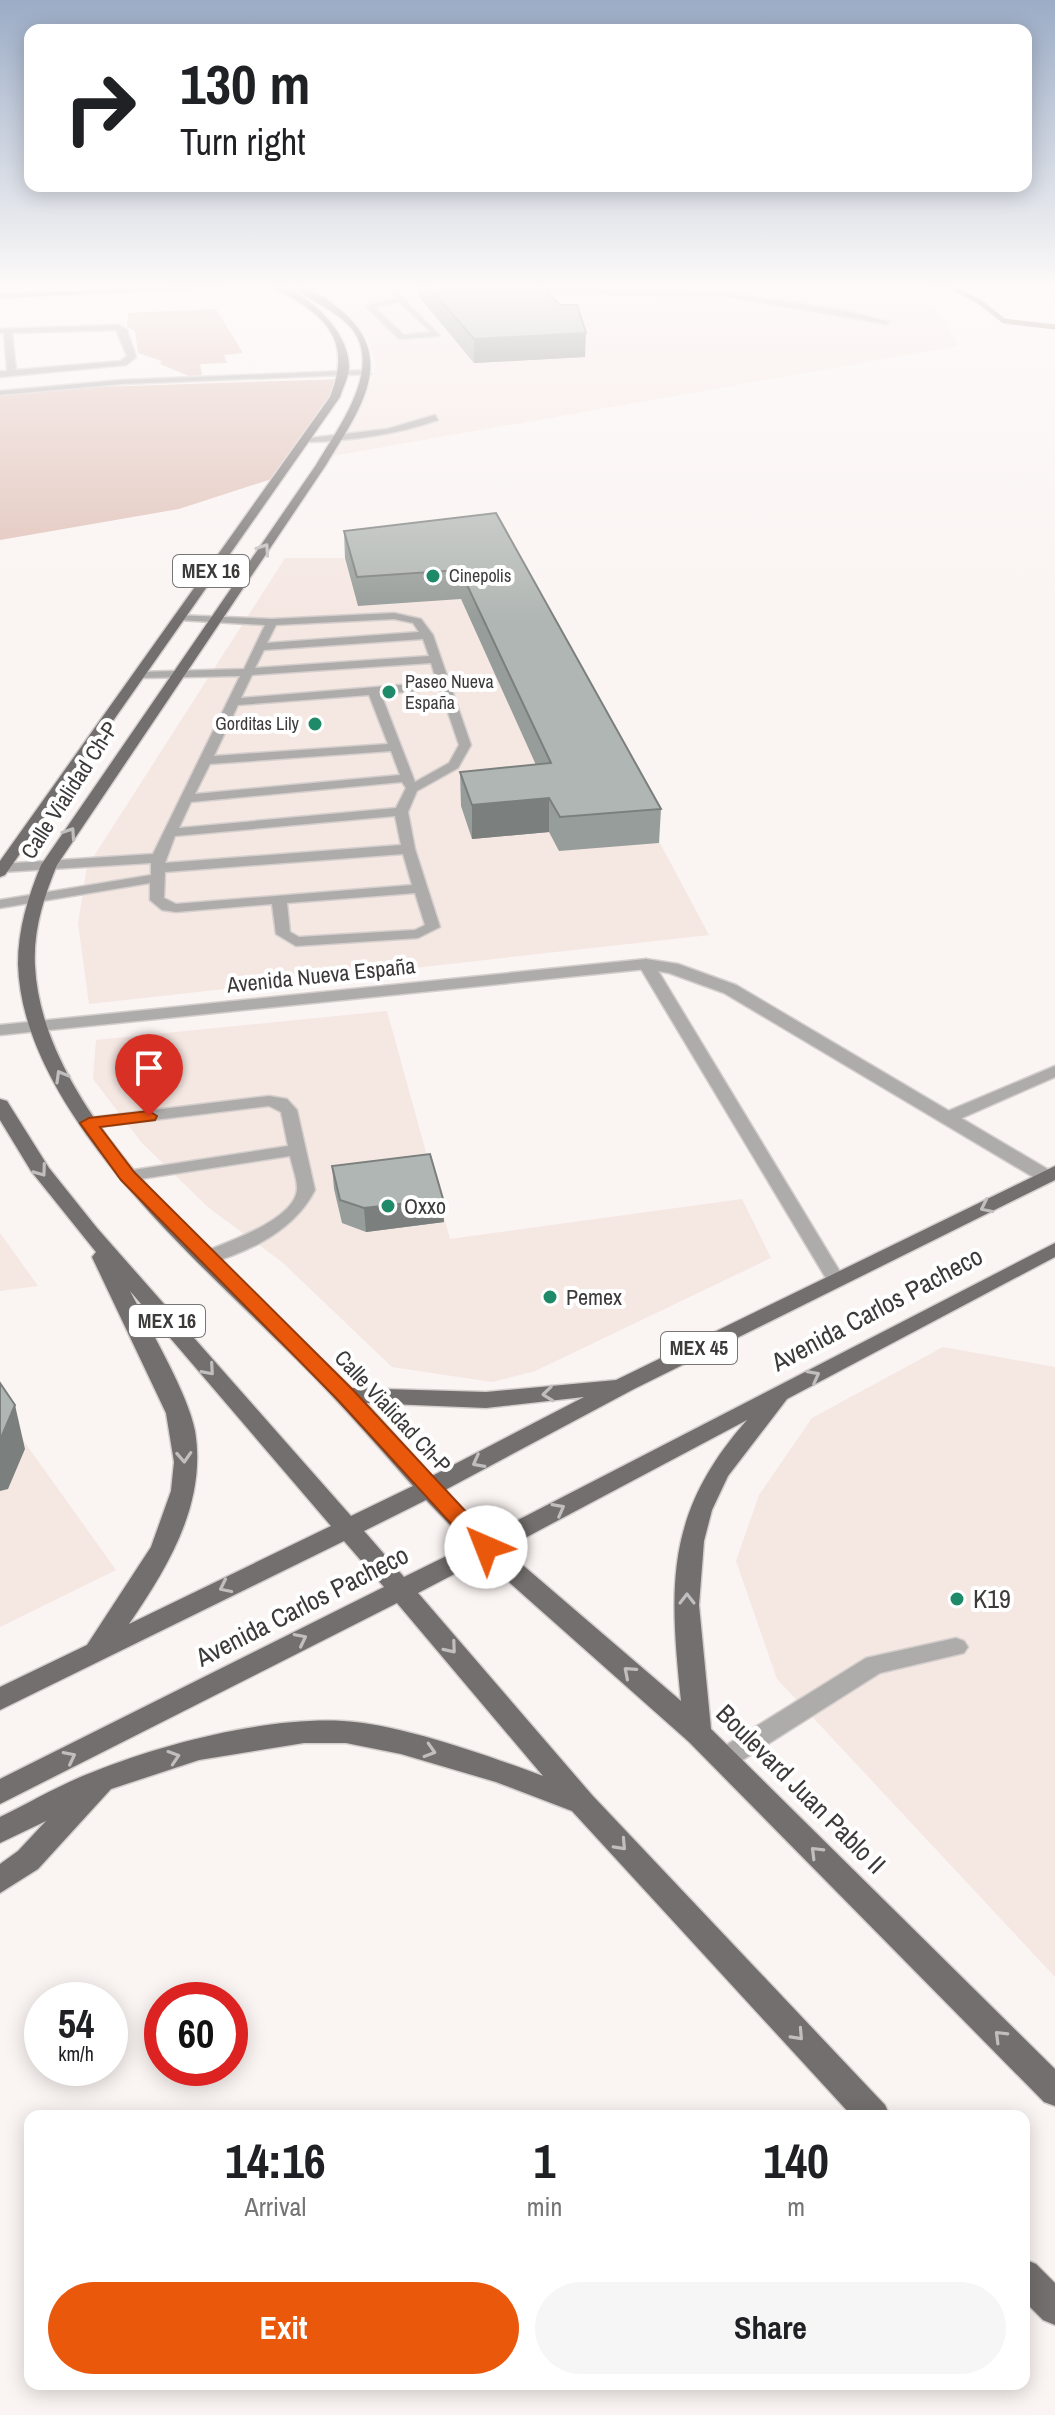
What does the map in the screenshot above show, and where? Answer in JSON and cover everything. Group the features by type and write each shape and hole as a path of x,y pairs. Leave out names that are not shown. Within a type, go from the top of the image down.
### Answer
{"main road":[{"name":"Calle Vialidad Ch-P","path":"1,870 335,396"},
{"name":"Calle Vialidad Ch-P","path":"362,396 217,619 49,865 33,898 26,957 29,992 38,1026 54,1063 89,1123 127,1176 346,1395 486,1547"},
{"name":"MEX 16","path":"0,1105 41,1171 90,1232 400,1589"},
{"name":"Avenida Carlos Pacheco","path":"1,1698 429,1488 626,1384 1051,1174"},
{"path":"90,1232 164,1382 183,1430 185,1477 177,1517 155,1564 97,1649"},
{"name":"Avenida Carlos Pacheco","path":"0,1792 486,1547 1055,1249"},
{"path":"346,1395 486,1400 626,1384"},
{"path":"698,1733 687,1609 687,1568 696,1524 713,1481 783,1392"},
{"name":"Boulevard Juan Pablo II","path":"486,1547 698,1733 1055,2091"},
{"path":"400,1589 582,1803 868,2110"},
{"path":"0,1831 102,1780 199,1749 304,1732 346,1732 401,1743 500,1772 582,1803"},
{"path":"0,1880 28,1860 102,1780"},
{"path":"1030,2282 1055,2308"}],"street":[{"name":"Avenida Nueva España","path":"0,1030 646,964 672,968 730,989 947,1118 1051,1174"}],"lane":[{"path":"305,439 336,439 394,430 435,418"},
{"path":"179,617 272,622 394,616 417,621 427,635 465,745 463,754 454,765 409,783 185,799"},
{"path":"272,622 169,833 157,868 157,900 167,907 422,888"},
{"path":"260,647 427,635"},
{"path":"139,675 176,676 435,659"},
{"path":"233,702 444,685"},
{"path":"279,900 283,934 296,942 418,934 433,927 408,849 401,812 409,783 374,691"},
{"path":"206,760 395,747"},
{"path":"169,833 401,812"},
{"path":"1,870 49,865 157,868 408,849"},
{"path":"0,904 157,868"},
{"path":"646,964 836,1280"},
{"path":"947,1118 1055,1071"},
{"path":"89,1123 269,1101 281,1103 289,1110 306,1190 295,1213 206,1258"},
{"path":"127,1176 296,1150"},
{"path":"724,1759 874,1665 956,1647"}],"shaded area":[{"path":"0,396 330,396 278,477 179,509 0,540"},
{"path":"366,396 676,396 327,457"},
{"name":"Paseo Nueva España","path":"285,558 345,558 527,594 709,935 89,1004 78,923 87,867"},
{"path":"387,1011 450,1239 742,1199 771,1258 535,1371 492,1382 392,1367 282,1262 209,1208 142,1143 93,1079 96,1040"},
{"path":"0,1233 38,1286 0,1291"},
{"name":"K19","path":"943,1347 1055,1367 1055,1977 777,1679 736,1561 759,1495 812,1418"},
{"path":"0,1408 116,1570 0,1627"}],"building":[{"path":"496,513 661,809 560,817 549,798 472,805 460,772 551,763 460,570 357,577 344,531"},
{"path":"430,1154 443,1199 364,1208 340,1200 332,1166"},
{"path":"0,1383 15,1405 0,1440"}],"place":[{"name":"Cinepolis","path":"433,576"},
{"name":"Paseo Nueva España","path":"389,692"},
{"name":"Gorditas Lily","path":"315,724"},
{"name":"Oxxo","path":"388,1206"},
{"name":"Pemex","path":"550,1297"},
{"name":"K19","path":"957,1599"}],"route":[{"path":"149,1116 89,1123 127,1176 346,1395 486,1547"}]}
